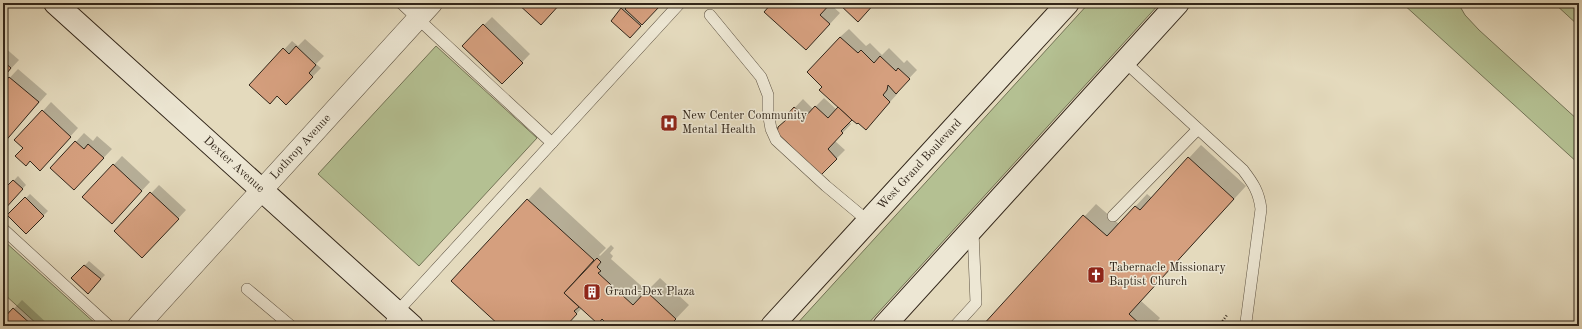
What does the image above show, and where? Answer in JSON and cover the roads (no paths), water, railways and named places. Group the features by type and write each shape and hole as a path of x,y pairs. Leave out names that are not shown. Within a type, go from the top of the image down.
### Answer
{"main road":[{"name":"Dexter Avenue","path":"56,3 261,190 399,321"},
{"name":"West Grand Boulevard","path":"772,326 1068,3"},
{"path":"884,326 1178,3"}],"street":[{"name":"Lothrop Avenue","path":"145,324 261,190 432,3"}],"lane":[{"path":"401,3 552,143"},
{"path":"399,321 552,143 680,3"},
{"path":"710,15 761,77 768,95 768,112 771,129 776,140 826,186 868,221"},
{"path":"1125,62 1243,170 1255,184 1260,197 1261,209 1245,326"},
{"path":"1113,216 1198,129"},
{"path":"3,229 109,326"},
{"path":"955,326 976,303 973,229"},
{"path":"247,289 291,326"}],"place":[{"name":"New Center Community Mental Health","path":"669,123"},
{"name":"Tabernacle Missionary Baptist Church","path":"1096,275"},
{"name":"Grand-Dex Plaza","path":"592,292"}]}
